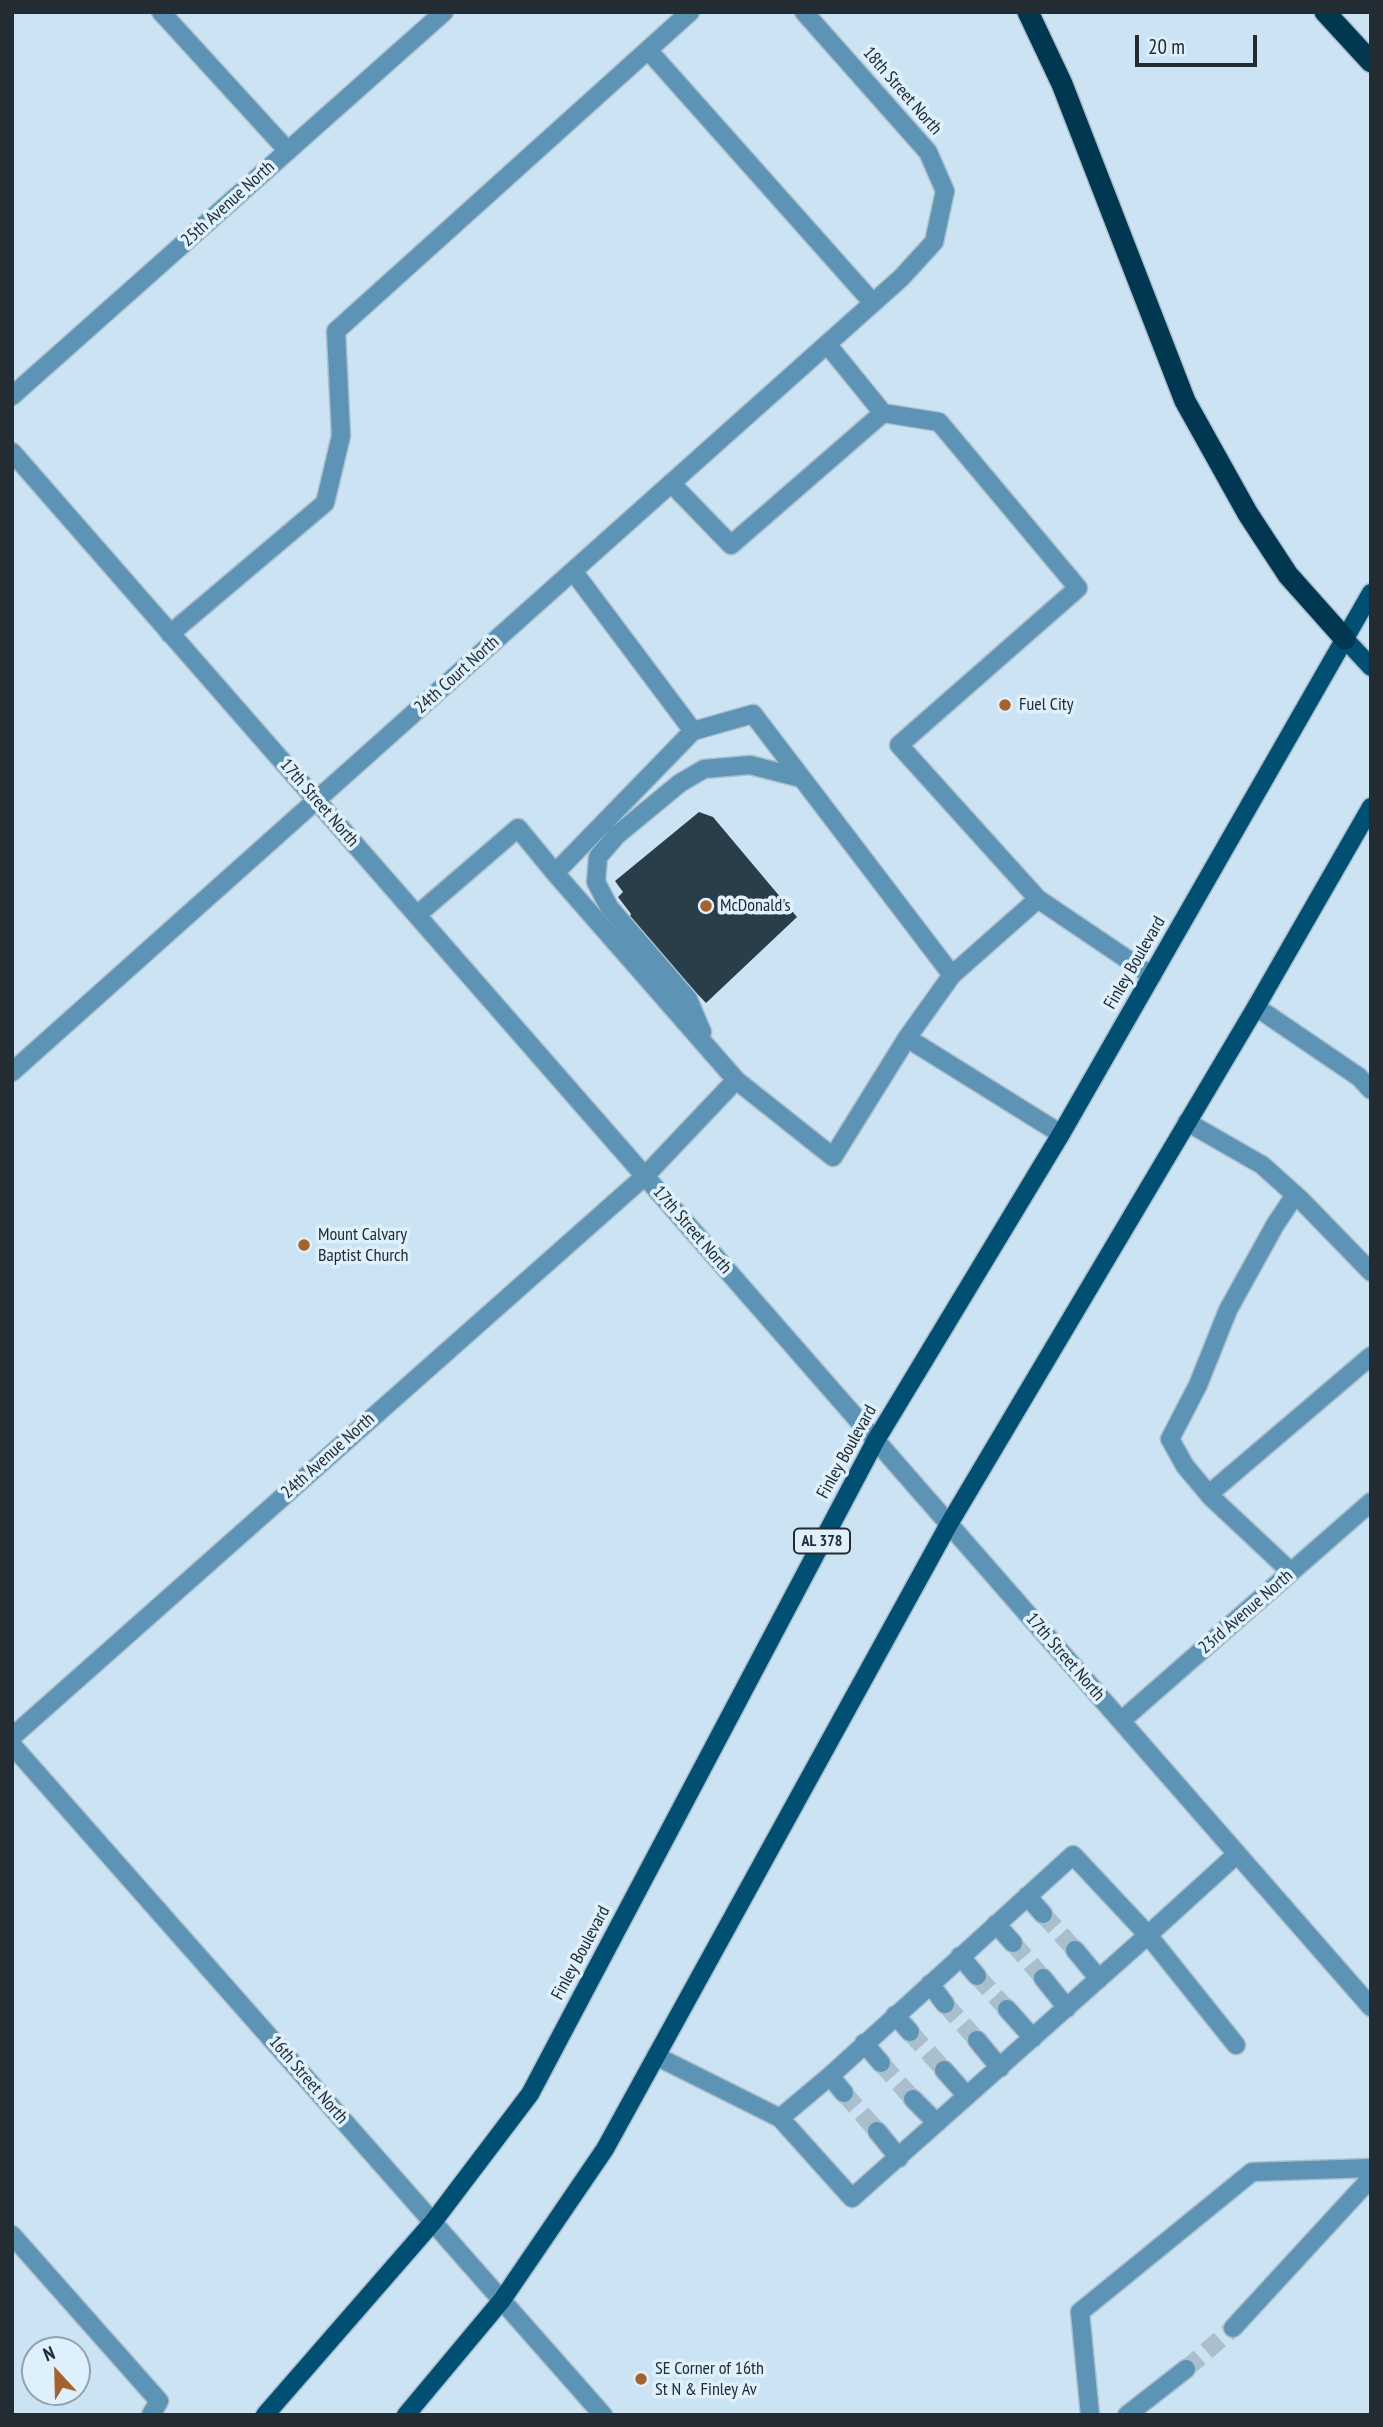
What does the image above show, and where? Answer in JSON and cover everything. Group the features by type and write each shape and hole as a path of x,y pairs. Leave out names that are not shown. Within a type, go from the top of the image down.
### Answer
{"highway":[{"path":"1028,12 1062,84 1185,401 1248,514 1288,575 1345,639"},
{"path":"1325,12 1371,62"}],"main road":[{"name":"Finley Boulevard","path":"265,2415 433,2222 530,2094 876,1440 1062,1134 1371,593"},
{"path":"1345,639 1371,667"},
{"path":"406,2415 502,2300 605,2149 949,1524 1256,1007 1371,807"}],"street":[{"path":"161,12 288,150"},
{"name":"25th Avenue North","path":"12,396 444,12"},
{"path":"170,634 325,503 341,436 336,331 690,12"},
{"name":"18th Street North","path":"804,12 928,152 945,191 934,242 901,278"},
{"path":"648,50 873,303"},
{"name":"24th Court North","path":"12,1072 901,278"},
{"path":"827,344 883,413 939,422 1078,588 899,745 1038,899 1152,976"},
{"path":"671,483 731,545 883,413"},
{"name":"17th Street North","path":"12,452 1371,2007"},
{"path":"573,571 693,731"},
{"path":"555,873 693,731 753,715 952,975"},
{"path":"709,1048 688,999 609,907 596,882 598,857 628,826 680,783 704,769 750,765 802,778"},
{"path":"417,915 518,828 736,1080 833,1157 907,1038 952,975 1038,899"},
{"path":"1256,1007 1367,1078"},
{"path":"907,1038 1062,1134"},
{"name":"24th Avenue North","path":"12,1737 645,1176 736,1080"},
{"path":"1187,1122 1262,1165 1371,1272"},
{"path":"1292,1572 1209,1494 1185,1466 1170,1439 1198,1385 1228,1310 1275,1225 1295,1195"},
{"path":"1209,1494 1371,1356"},
{"name":"23rd Avenue North","path":"1121,1721 1371,1502"},
{"name":"16th Street North","path":"12,1745 603,2415"},
{"path":"656,2056 780,2118 852,2198 1237,1854"},
{"path":"780,2118 830,2076 863,2043 1073,1855 1149,1935 1236,2045"},
{"path":"1027,1896 1043,1914"},
{"path":"996,1924 1013,1943"},
{"path":"1075,1950 1099,1979"},
{"path":"960,1956 977,1976"},
{"path":"1043,1978 1067,2008"},
{"path":"930,1984 945,2004"},
{"path":"1007,2008 1033,2038"},
{"path":"895,2015 911,2032"},
{"path":"977,2040 1000,2068"},
{"path":"863,2043 881,2063"},
{"path":"943,2070 967,2096"},
{"path":"830,2076 844,2093"},
{"path":"913,2099 937,2123"},
{"path":"877,2132 899,2158"},
{"path":"1090,2415 1080,2312 1252,2172 1371,2168"},
{"path":"1233,2329 1371,2178"},
{"path":"12,2235 155,2408"},
{"path":"1127,2415 1186,2369"}],"building":[{"name":"McDonald's","path":"699,812 713,817 797,917 706,1003 628,921 631,914 618,897 623,892 615,881"}],"tunnel":[{"path":"1043,1914 1075,1950"},
{"path":"1013,1943 1043,1978"},
{"path":"977,1976 1007,2009"},
{"path":"945,2004 977,2040"},
{"path":"910,2032 944,2070"},
{"path":"881,2063 913,2099"},
{"path":"844,2093 877,2131"},
{"path":"1186,2369 1233,2328"}],"place":[{"name":"Fuel City","path":"1005,705"},
{"name":"McDonald's","path":"706,906"},
{"name":"Mount Calvary Baptist Church","path":"304,1245"},
{"name":"SE Corner of 16th St N & Finley Av","path":"641,2379"}]}
